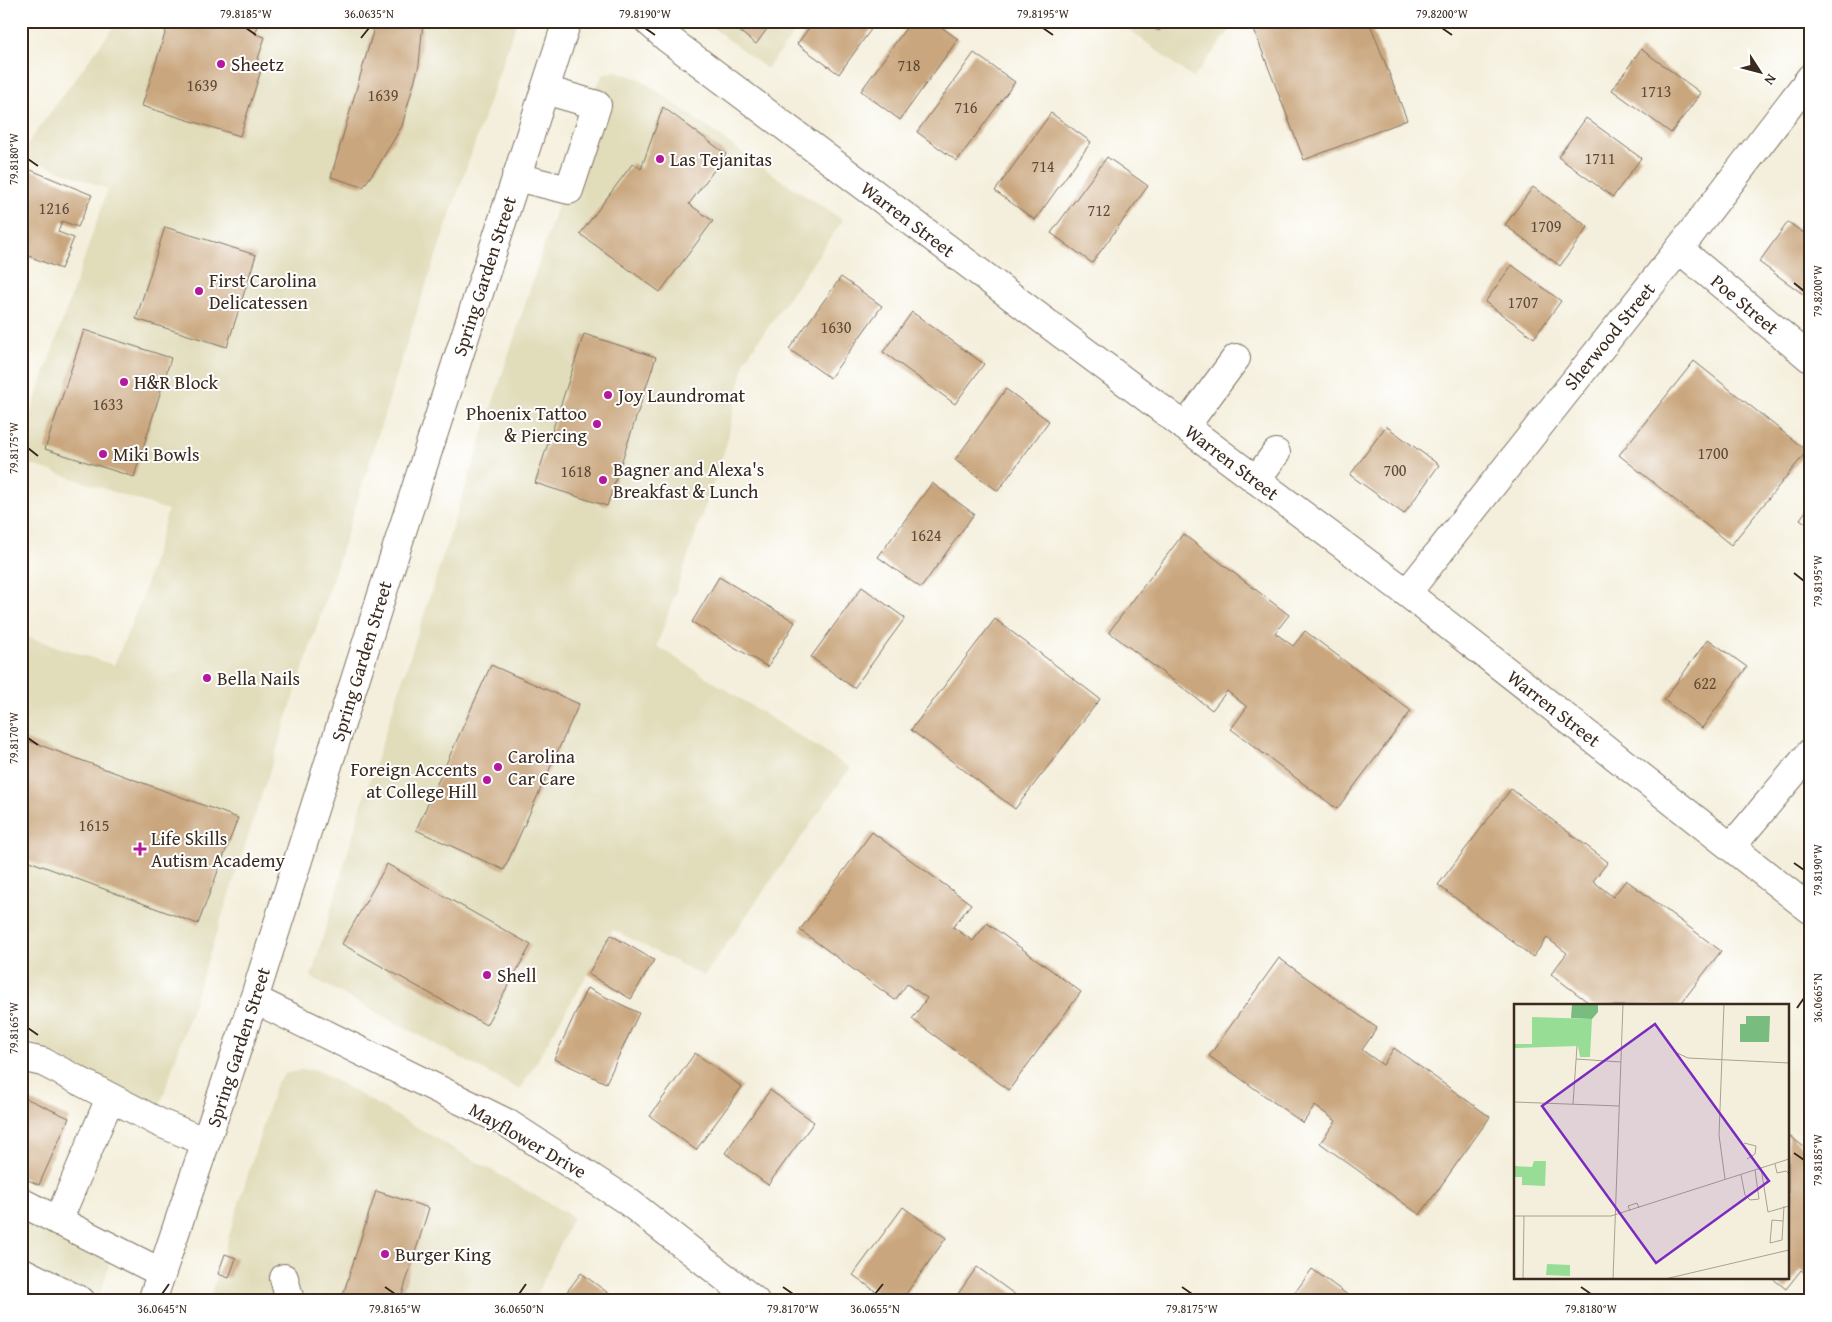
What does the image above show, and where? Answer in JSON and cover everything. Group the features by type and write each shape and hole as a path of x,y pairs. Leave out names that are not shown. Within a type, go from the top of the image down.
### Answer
{"street":[{"name":"Spring Garden Street","path":"152,1301 254,999 567,21"},
{"name":"Warren Street","path":"648,21 675,44 1407,593 1811,910"},
{"name":"Sherwood Street","path":"1407,593 1679,249 1811,77"},
{"path":"516,177 568,190 597,105 545,90"},
{"name":"Poe Street","path":"1679,249 1811,359"},
{"path":"1185,427 1236,358"},
{"path":"1256,480 1276,452"},
{"path":"1731,847 1811,752"},
{"name":"Mayflower Drive","path":"254,999 507,1123 626,1200 755,1301"},
{"path":"21,1057 44,1062 160,1123 206,1142"},
{"path":"58,1221 110,1098"},
{"path":"21,1202 162,1273"},
{"path":"21,1271 81,1301"}],"shaded area":[{"path":"118,21 517,21 419,305 337,565 158,1112 21,1036 21,635 114,665 142,598 168,510 21,461 21,441 108,189 21,156 21,152"},
{"path":"704,21 803,21 767,69"},
{"path":"1118,21 1237,21 1193,78"},
{"path":"616,71 640,79 778,178 843,220 745,360 726,446 657,646 850,768 704,976 613,930 520,1090 311,977 362,804 596,87 603,75"},
{"path":"300,1070 317,1070 573,1217 534,1301 209,1301 276,1083 285,1074"},
{"path":"21,1191 116,1242 98,1301 21,1301"}],"building":[{"path":"169,21 260,21 255,34 265,37 257,62 263,64 240,136 142,106"},
{"path":"376,21 423,21 419,65 402,126 363,187 331,177"},
{"path":"726,21 773,21 756,44"},
{"path":"814,21 877,21 839,74 797,44"},
{"path":"911,21 933,21 958,39 900,120 861,91"},
{"path":"1146,21 1167,21 1159,31"},
{"path":"1277,21 1369,21 1407,120 1304,160 1254,30"},
{"path":"1641,49 1701,93 1671,133 1612,90"},
{"path":"974,53 1015,82 957,161 917,132"},
{"path":"663,107 726,154 689,204 713,221 660,292 580,234 633,163 641,169"},
{"path":"1051,113 1091,142 1035,220 995,191"},
{"path":"1586,118 1641,158 1613,197 1558,157"},
{"path":"1107,157 1148,186 1092,263 1051,233"},
{"path":"21,166 92,195 78,227 62,221 58,232 74,238 61,269 21,253"},
{"path":"1533,187 1588,227 1560,266 1505,225"},
{"path":"1788,222 1811,238 1811,300 1759,262"},
{"path":"165,227 256,255 227,347 136,319"},
{"path":"1512,265 1561,301 1534,338 1485,302"},
{"path":"841,277 882,306 830,378 789,349"},
{"path":"912,312 984,364 955,404 883,352"},
{"path":"84,330 171,358 134,477 45,449"},
{"path":"584,334 656,357 607,506 535,483"},
{"path":"1694,361 1807,451 1731,545 1619,455"},
{"path":"1006,389 1049,421 998,491 955,460"},
{"path":"1386,426 1439,465 1404,514 1350,475"},
{"path":"932,483 974,514 921,588 878,557"},
{"path":"1811,504 1811,527 1800,519"},
{"path":"1183,534 1289,615 1275,633 1293,646 1305,631 1411,711 1337,809 1231,729 1247,707 1227,691 1212,710 1109,632"},
{"path":"719,577 795,622 768,667 692,622"},
{"path":"862,587 905,618 854,688 811,657"},
{"path":"995,619 1100,699 1015,809 911,730"},
{"path":"1708,639 1747,667 1702,728 1664,700"},
{"name":"Carolina Car Care","path":"491,665 579,704 504,870 416,830"},
{"path":"21,738 238,818 198,924 21,858"},
{"path":"1511,789 1608,862 1593,881 1613,897 1626,880 1721,951 1681,1004 1590,1004 1551,974 1567,953 1547,938 1533,957 1438,885"},
{"path":"872,832 971,904 953,927 973,941 987,923 1081,992 1009,1090 912,1019 927,998 907,984 895,1000 800,930"},
{"path":"387,864 531,945 486,1025 342,944"},
{"path":"611,935 654,960 631,999 588,974"},
{"path":"1279,958 1377,1028 1362,1050 1383,1065 1394,1048 1490,1117 1420,1215 1320,1143 1336,1121 1315,1106 1303,1123 1209,1056"},
{"path":"587,988 639,1013 606,1083 554,1059"},
{"path":"695,1053 742,1087 696,1150 650,1116"},
{"path":"770,1090 814,1122 768,1185 725,1153"},
{"path":"21,1096 69,1118 39,1185 21,1177"},
{"path":"1790,1136 1811,1152 1811,1278 1801,1270 1786,1289 1775,1280 1790,1280"},
{"name":"Burger King","path":"376,1191 429,1208 400,1301 341,1301"},
{"path":"903,1207 946,1238 901,1301 889,1301 853,1275"},
{"path":"225,1254 236,1258 229,1278 218,1274"},
{"path":"977,1267 1024,1301 953,1301"},
{"path":"1312,1269 1356,1301 1289,1301"},
{"path":"581,1273 619,1301 560,1301"}],"place":[{"name":"Sheetz","path":"221,64"},
{"name":"Las Tejanitas","path":"660,159"},
{"name":"First Carolina Delicatessen","path":"199,291"},
{"name":"H&R Block","path":"124,382"},
{"name":"Joy Laundromat","path":"608,395"},
{"name":"Phoenix Tattoo & Piercing","path":"597,424"},
{"name":"Miki Bowls","path":"103,454"},
{"name":"Bagner and Alexa's Breakfast & Lunch","path":"603,480"},
{"name":"Bella Nails","path":"207,678"},
{"name":"Carolina Car Care","path":"498,767"},
{"name":"Foreign Accents at College Hill","path":"487,780"},
{"name":"Life Skills Autism Academy","path":"140,849"},
{"name":"Shell","path":"487,975"},
{"name":"Burger King","path":"385,1254"}]}
